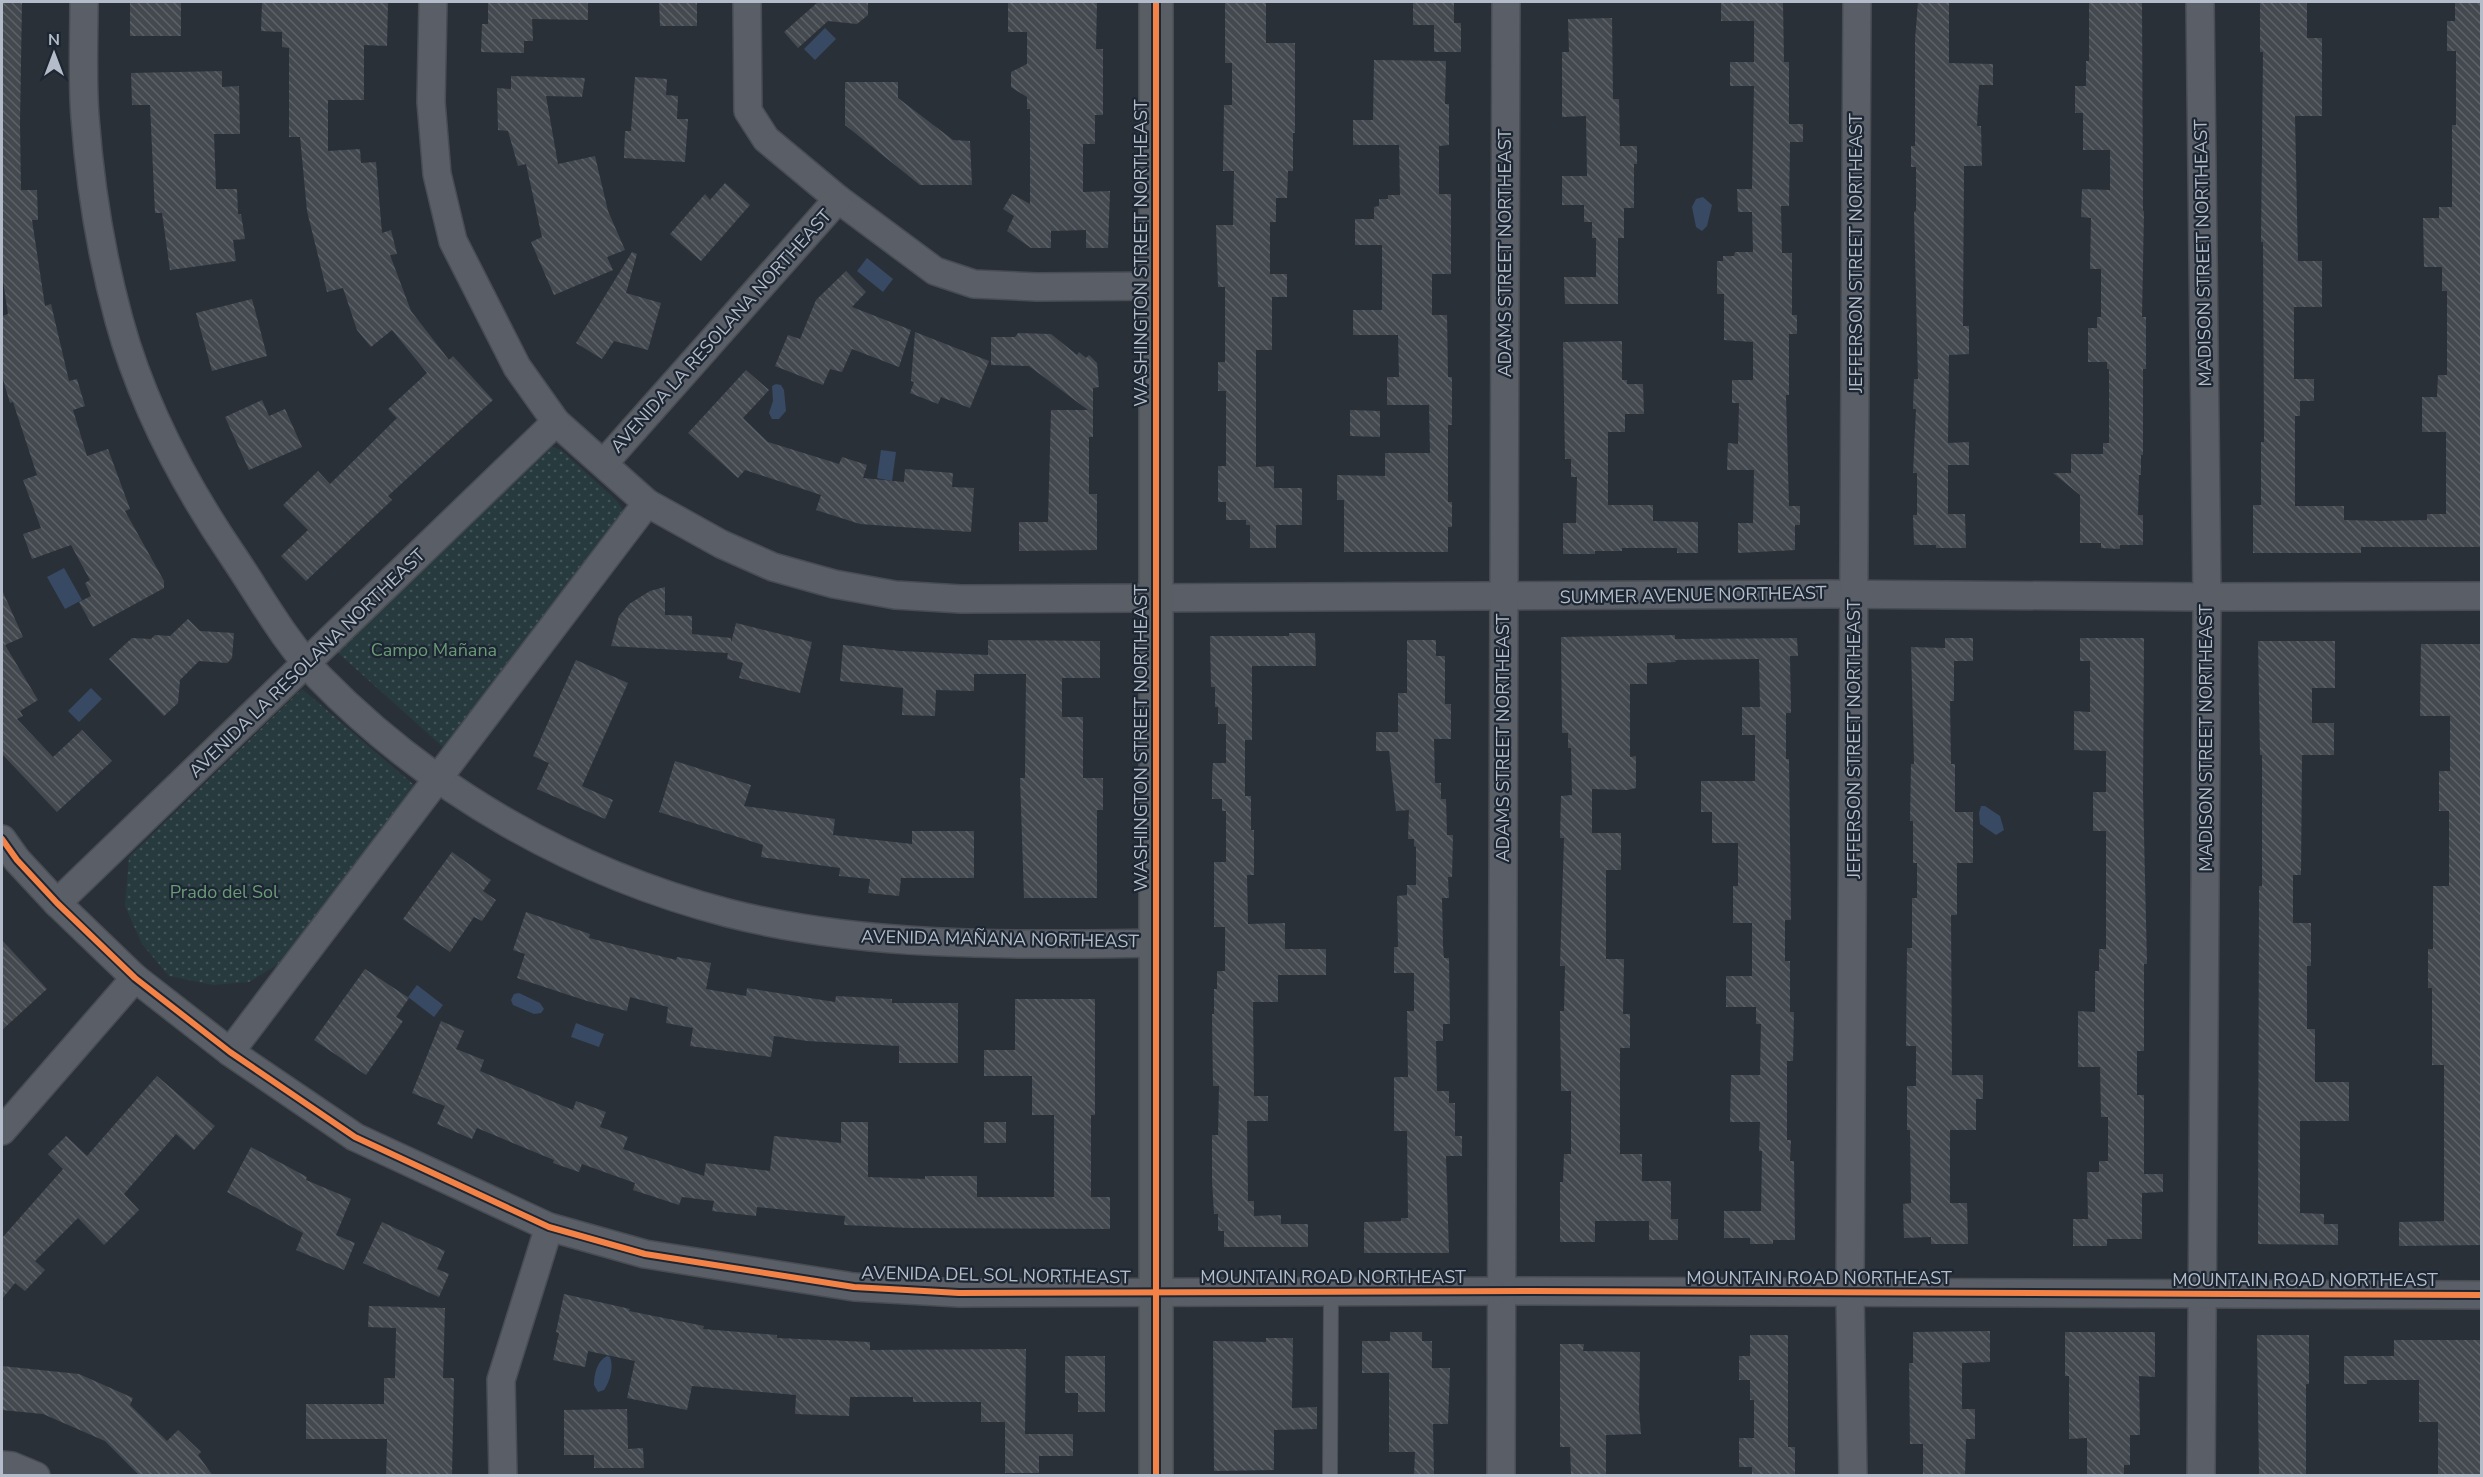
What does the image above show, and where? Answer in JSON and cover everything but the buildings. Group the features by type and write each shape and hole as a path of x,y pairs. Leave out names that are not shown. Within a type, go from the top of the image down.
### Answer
{"street":[{"name":"AVENIDA MAÑANA NORTHEAST","path":"84,2 84,114 94,207 119,322 153,415 200,508 307,662 365,719 438,779 522,831 613,874 666,894 730,913 822,932 867,938 960,942 1154,943"},
{"name":"SUMMER AVENUE NORTHEAST","path":"433,2 432,112 437,174 453,241 517,367 556,422 647,503 722,544 773,567 834,584 895,595 961,599 1854,594 2207,597 2481,596"},
{"path":"747,2 748,111 766,139 838,199 935,271 974,284 1037,287 1156,286"},
{"name":"WASHINGTON STREET NORTHEAST","path":"1156,2 1157,598 1154,943 1156,1476"},
{"name":"ADAMS STREET NORTHEAST","path":"1501,1476 1506,2"},
{"name":"JEFFERSON STREET NORTHEAST","path":"1853,1476 1850,1294 1857,2"},
{"name":"MADISON STREET NORTHEAST","path":"2200,2 2207,597 2201,1476"},
{"name":"AVENIDA LA RESOLANA NORTHEAST","path":"604,464 838,199"},
{"name":"AVENIDA LA RESOLANA NORTHEAST","path":"57,903 556,422"},
{"path":"230,1052 647,503"},
{"name":"AVENIDA DEL SOL NORTHEAST","path":"2,839 17,860 57,903 135,978 230,1052 355,1137 549,1227 645,1254 854,1287 959,1293 1156,1292"},
{"path":"2,1131 135,978"},
{"path":"502,1476 501,1380 549,1227"},
{"name":"MOUNTAIN ROAD NORTHEAST","path":"1156,1292 2481,1295"},
{"path":"2,1465 12,1466 36,1476"}],"lane":[{"path":"1330,1476 1331,1292"}],"green space":[{"name":"Campo Mañana","path":"552,447 561,450 617,501 623,510 443,747 336,651"},
{"name":"Prado del Sol","path":"302,689 414,785 285,960 249,982 213,985 169,976 142,944 125,906 129,857"}],"water":[{"path":"825,28 836,39 815,60 804,49"},
{"path":"1703,197 1712,205 1707,226 1702,231 1696,227 1692,207 1696,199"},
{"path":"867,258 893,279 883,292 857,271"},
{"path":"781,385 784,390 786,411 779,419 772,419 769,413 773,401 772,386"},
{"path":"881,450 896,452 892,481 877,478"},
{"path":"64,568 82,600 65,609 47,577"},
{"path":"91,688 102,699 79,722 68,711"},
{"path":"1981,806 1985,806 2000,816 2004,830 1996,835 1980,824"},
{"path":"417,985 443,1005 434,1017 408,997"},
{"path":"519,993 540,1003 544,1009 541,1013 534,1014 513,1005 511,1000 514,994"},
{"path":"576,1023 604,1034 599,1047 571,1037"},
{"path":"607,1356 610,1357 612,1365 611,1374 604,1390 598,1392 594,1385 595,1372 598,1364"}],"cycle path":[{"path":"1156,2 1156,1476"},
{"path":"2,839 17,860 57,903 135,978 230,1052 355,1137 549,1227 645,1254 854,1287 959,1293 1535,1291 2482,1295"}]}
